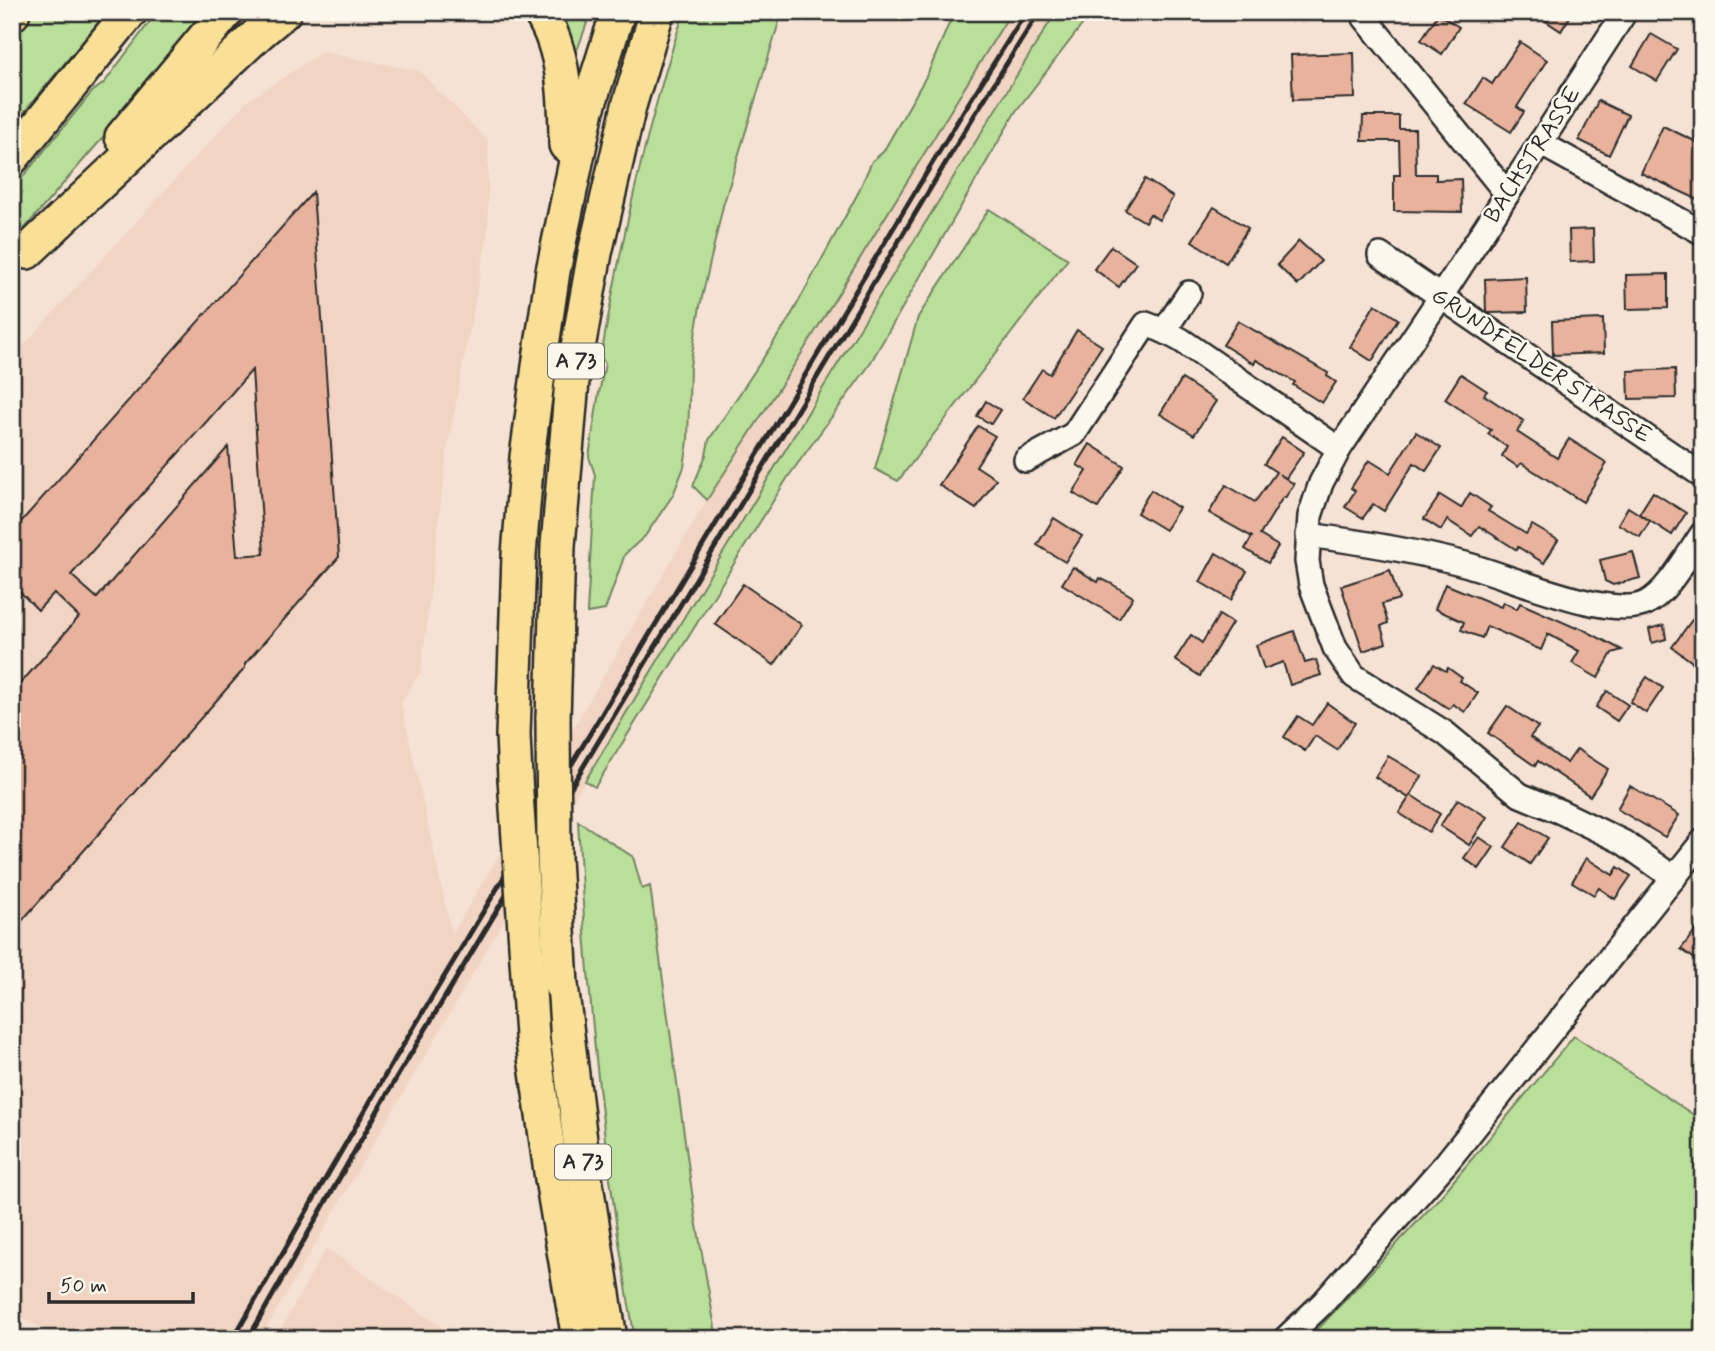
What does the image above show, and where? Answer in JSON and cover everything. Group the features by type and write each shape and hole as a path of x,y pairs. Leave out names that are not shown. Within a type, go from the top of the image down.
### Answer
{"highway":[{"path":"12,158 130,12"},
{"path":"20,260 226,12"},
{"path":"20,260 258,34 285,12"},
{"path":"540,12 547,22 557,52 566,108 567,209"},
{"name":"A 73","path":"579,1339 552,1179 532,1036 515,778 514,693 519,555 527,457 553,271 587,110 618,12"},
{"name":"A 73","path":"610,1339 583,1165 561,985 554,859 558,546 572,381 594,253 629,106 657,12"}],"street":[{"path":"1363,12 1365,18 1507,194"},
{"name":"BACHSTRASSE","path":"1625,12 1339,449 1321,483 1310,516 1307,561 1311,585 1335,648 1354,676 1445,733 1520,795 1623,842 1674,878"},
{"path":"1540,143 1703,233"},
{"name":"GRUNDFELDER STRASSE","path":"1380,255 1703,476"},
{"path":"1164,331 1189,293"},
{"path":"1026,460 1074,434 1146,324 1181,340 1339,449"},
{"path":"1308,535 1370,543 1462,563 1604,606 1622,608 1647,603 1662,591 1703,533"},
{"path":"1285,1339 1323,1303 1447,1163 1703,841"}],"shaded area":[{"path":"1011,12 1056,12 821,391 585,781 260,1339 60,1339 12,1311 12,358 246,102 322,52 419,71 488,141 488,232 447,451 421,672 401,702 452,935 707,500 805,348"},
{"path":"326,1248 459,1339 275,1339"}],"green space":[{"path":"30,12 107,12 12,127 12,40"},
{"path":"157,12 204,12 100,141 12,243 12,190 92,92 104,83"},
{"path":"556,12 591,12 574,59"},
{"path":"684,12 782,12 723,206 700,306 690,366 688,441 684,467 673,495 645,536 625,554 605,610 587,613 595,475 589,457 605,364 601,357 636,183"},
{"path":"954,12 1011,12 805,348 707,500 693,486 709,440 789,319 857,195 872,161 883,152 928,73"},
{"path":"1056,12 1092,12 1016,111 868,367 788,477 595,787 585,781 821,391"},
{"path":"989,209 1068,259 898,481 875,469 918,317"},
{"path":"578,821 633,857 642,889 650,886 695,1214 717,1339 635,1339 614,1210 598,1081"},
{"path":"1574,1036 1703,1121 1703,1339 1309,1339 1441,1196"}],"building":[{"path":"1532,12 1573,12 1561,31"},
{"path":"1438,14 1459,27 1442,54 1421,40"},
{"path":"1651,34 1677,49 1657,81 1632,66"},
{"path":"1520,42 1547,60 1517,107 1524,112 1511,132 1466,104 1483,78 1492,84"},
{"path":"1354,53 1355,98 1293,100 1291,55"},
{"path":"1598,101 1628,115 1609,155 1579,140"},
{"path":"1363,116 1399,116 1399,129 1415,129 1416,174 1436,174 1436,180 1461,179 1462,212 1394,211 1394,175 1400,175 1399,141 1362,141"},
{"path":"1663,126 1703,145 1703,202 1641,173"},
{"path":"1145,179 1173,197 1159,220 1150,214 1145,222 1125,210"},
{"path":"313,192 339,557 245,664 245,668 12,932 12,693 79,617 54,593 38,610 12,584 12,532","holes":["252,370 264,554 237,556 228,447 97,598 71,575"]},
{"path":"1214,207 1248,228 1226,263 1192,241"},
{"path":"1593,229 1594,261 1570,262 1569,230"},
{"path":"1299,241 1321,261 1298,285 1277,265"},
{"path":"1111,246 1136,263 1119,287 1094,269"},
{"path":"1668,274 1668,308 1627,309 1626,275"},
{"path":"1526,277 1527,312 1486,311 1485,279"},
{"path":"1375,304 1398,319 1372,361 1350,347"},
{"path":"1603,319 1604,353 1553,355 1552,321"},
{"path":"1238,321 1328,373 1327,376 1336,382 1322,403 1293,385 1295,382 1256,360 1254,364 1223,345"},
{"path":"1077,330 1102,346 1054,418 1023,398 1042,369 1050,374"},
{"path":"1675,369 1676,398 1629,399 1628,371"},
{"path":"1461,374 1487,391 1484,395 1524,421 1517,432 1557,458 1569,439 1607,463 1583,502 1521,463 1518,467 1502,456 1507,447 1488,434 1491,430 1445,399"},
{"path":"1182,379 1216,401 1194,435 1160,414"},
{"path":"986,401 1000,410 991,424 977,416"},
{"path":"978,426 995,436 976,466 996,479 976,509 939,485"},
{"path":"1416,432 1441,448 1426,471 1414,463 1384,511 1373,504 1363,518 1345,507 1355,491 1351,488 1369,460 1390,473"},
{"path":"1282,437 1304,452 1286,478 1279,474 1294,484 1260,535 1278,546 1268,563 1245,549 1252,537 1209,513 1226,485 1255,502 1276,472 1264,464"},
{"path":"1090,444 1124,466 1098,508 1073,493 1087,471 1077,465"},
{"path":"1151,490 1179,508 1165,530 1137,513"},
{"path":"1653,492 1686,513 1672,535 1639,514"},
{"path":"1470,493 1491,507 1488,511 1526,534 1532,525 1558,540 1544,563 1479,526 1472,536 1447,520 1441,530 1424,519 1440,495 1461,508"},
{"path":"1628,507 1650,521 1640,537 1618,524"},
{"path":"1054,518 1082,536 1065,562 1037,545"},
{"path":"1633,552 1640,578 1613,585 1605,581 1600,560"},
{"path":"1216,553 1247,571 1231,600 1200,582"},
{"path":"1073,567 1098,582 1100,578 1112,584 1133,597 1119,619 1062,584"},
{"path":"1390,570 1399,599 1382,604 1388,623 1381,626 1386,643 1363,651 1341,586"},
{"path":"743,584 802,625 774,665 715,624"},
{"path":"1445,584 1501,607 1503,602 1517,609 1520,603 1576,628 1577,626 1622,650 1612,653 1598,678 1572,663 1579,651 1548,634 1541,650 1487,626 1482,638 1461,630 1464,622 1435,609"},
{"path":"1219,615 1232,623 1200,676 1175,660 1191,635 1202,643"},
{"path":"1692,620 1703,628 1703,670 1672,647"},
{"path":"1664,625 1666,639 1652,643 1649,629"},
{"path":"1294,631 1305,663 1316,660 1321,675 1290,685 1283,662 1264,669 1256,645"},
{"path":"1434,664 1446,671 1448,668 1462,678 1460,681 1478,693 1465,712 1453,704 1449,709 1418,688"},
{"path":"1647,677 1663,688 1646,713 1630,702"},
{"path":"1607,691 1628,705 1617,721 1596,707"},
{"path":"1327,703 1355,723 1337,750 1315,736 1305,751 1284,737 1298,716 1312,725"},
{"path":"1507,706 1538,727 1530,737 1567,763 1577,749 1608,769 1590,796 1538,761 1535,766 1488,733"},
{"path":"1388,756 1422,776 1409,798 1375,777"},
{"path":"1630,786 1679,815 1665,837 1617,809"},
{"path":"1411,795 1440,814 1429,832 1399,813"},
{"path":"1458,799 1487,817 1469,845 1440,826"},
{"path":"1522,822 1548,838 1530,864 1505,847"},
{"path":"1479,837 1494,847 1479,869 1464,858"},
{"path":"1586,858 1613,875 1618,867 1631,876 1615,899 1599,888 1594,895 1572,882"},
{"path":"1703,920 1703,965 1681,949"}],"railway":[{"path":"233,1339 387,1072 963,112 1026,12"},
{"path":"248,1339 394,1082 972,119 1039,12"}]}
